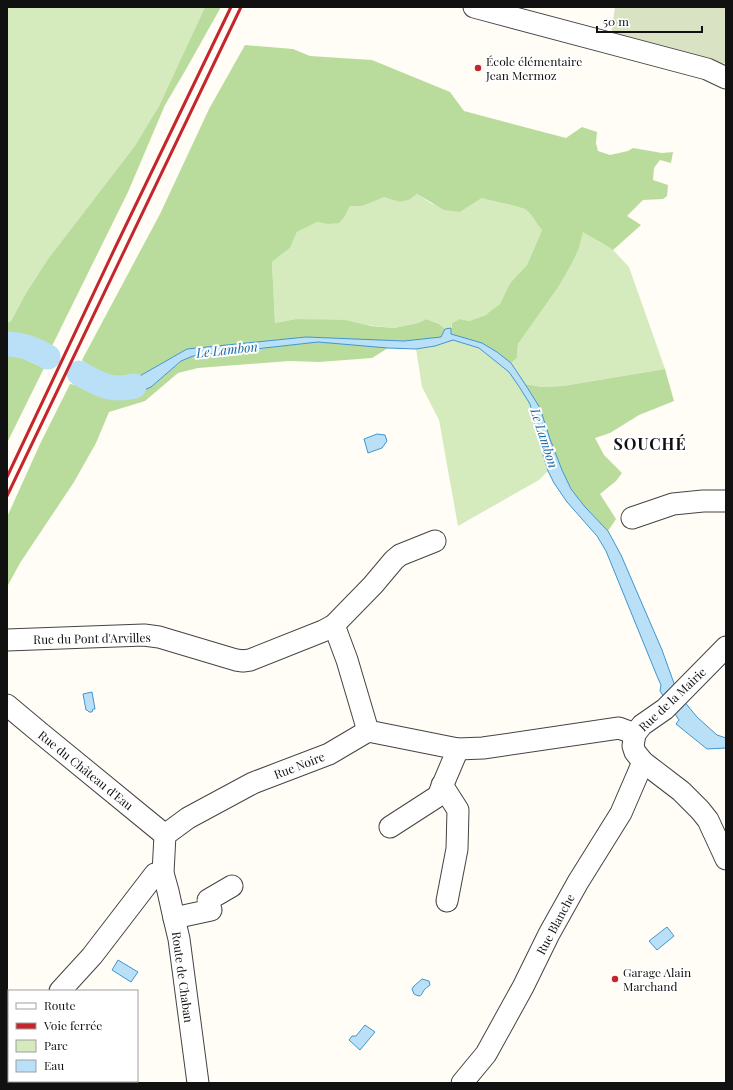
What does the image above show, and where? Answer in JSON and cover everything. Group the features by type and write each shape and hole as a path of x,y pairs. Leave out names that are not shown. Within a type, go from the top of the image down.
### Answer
{"street":[{"path":"474,7 716,70 726,78"},
{"path":"632,518 673,504 703,501 726,501"},
{"name":"Rue du Pont d'Arvilles","path":"7,640 144,635 159,637 236,660 243,661 257,658 334,625 373,585 394,560 405,553 435,541"},
{"path":"334,625 347,660 368,731 458,749 483,748 619,728 635,734 632,746 634,752 643,762 681,791 700,810 708,820 726,859"},
{"name":"Rue de la Mairie","path":"635,734 642,725 665,709 682,690 726,647"},
{"name":"Rue du Château d'Eau","path":"7,705 165,835"},
{"name":"Rue Noire","path":"165,835 188,818 253,783 329,754 368,731"},
{"path":"390,826 438,796 458,749"},
{"name":"Rue Blanche","path":"462,1083 486,1054 578,882 622,813 643,762"},
{"path":"442,786 458,810 457,849 447,901"},
{"path":"61,990 92,956 155,874 163,873 165,835"},
{"name":"Route de Chaban","path":"163,873 179,939 198,1083"},
{"path":"174,918 212,910 208,900 232,886"}],"green space":[{"path":"7,7 205,7 159,106 134,147 48,259 26,293 11,321 7,323"},
{"path":"205,7 221,7 165,105 128,192 52,346 15,337 7,338 7,323 11,321 26,293 48,259 134,147 159,106"},
{"path":"615,7 726,7 726,64 611,34"},
{"path":"245,45 293,49 310,56 372,60 450,92 464,111 566,138 582,127 597,132 596,143 598,151 610,155 628,151 633,148 662,153 673,152 671,163 660,160 654,168 653,180 668,185 667,196 663,199 643,200 627,216 641,225 613,250 583,232 579,248 573,261 559,286 518,344 517,358 511,363 482,343 451,334 452,323 460,319 469,321 486,315 500,304 510,283 527,265 542,230 533,217 523,208 482,198 460,212 444,210 417,194 409,200 400,202 384,197 362,206 350,206 345,216 339,223 327,224 317,222 297,232 290,248 272,262 275,323 296,319 345,320 371,326 394,328 418,323 426,319 439,324 445,329 441,337 404,341 306,337 187,349 138,377 102,380 82,360 160,214 209,109"},
{"path":"417,194 432,204 460,212 482,198 523,208 533,217 542,230 527,265 510,283 500,304 486,315 469,321 460,319 452,323 451,328 445,329 439,324 426,319 418,323 394,328 296,319 275,323 272,262 290,248 297,232 317,222 327,224 345,216 350,206 362,206 384,196 400,202 409,200"},
{"path":"583,231 613,250 629,267 665,369 563,386 542,387 525,384 511,363 517,358 518,344 559,286 579,248"},
{"path":"453,340 479,348 509,372 530,404 548,471 539,480 458,526 439,420 422,387 416,349 435,346"},
{"path":"318,342 388,348 372,358 319,362 290,361 198,368 178,373 145,401 109,412 96,443 74,482 20,563 7,587 7,517 40,444 70,384 98,389 106,396 151,387 181,361 193,356"},
{"path":"7,352 22,352 26,360 44,368 7,443"},
{"path":"665,369 674,401 639,415 610,433 595,438 604,455 622,473 616,481 600,494 616,519 608,531 585,507 571,489 550,439 540,408 525,384 542,387 563,386"}],"water":[{"path":"451,328 451,334 482,343 497,352 511,363 525,384 540,408 550,439 571,489 585,507 608,531 621,555 662,650 675,686 683,700 697,717 717,735 726,738 726,748 707,749 676,724 679,720 660,691 661,685 606,551 597,536 567,502 548,471 530,404 509,372 479,348 453,340 435,346 416,349 318,342 193,356 181,361 151,387 125,398 106,396 98,389 102,380 138,377 187,349 306,337 404,341 441,337 445,329"},
{"path":"15,337 29,340 22,352 7,352 7,338"},
{"path":"377,434 385,435 387,441 382,448 368,453 364,439"},
{"path":"92,692 95,709 93,709 92,712 89,712 86,710 83,694"},
{"path":"667,927 674,936 657,950 649,941"},
{"path":"118,960 138,972 131,982 112,970"},
{"path":"422,979 429,981 430,985 419,996 414,994 412,989"},
{"path":"365,1025 375,1032 360,1050 349,1040 352,1036 356,1036"}],"waterway":[{"name":"Le Lambon","path":"7,344 29,348 48,357"},
{"name":"Le Lambon","path":"79,373 105,386 118,388 134,386"}],"railway":[{"path":"7,477 231,7"},
{"path":"7,496 241,7"}],"place":[{"name":"École élémentaire Jean Mermoz","path":"478,68"},
{"name":"Garage Alain Marchand","path":"615,979"}],"district":[{"name":"SOUCHÉ","path":"650,443"}]}
